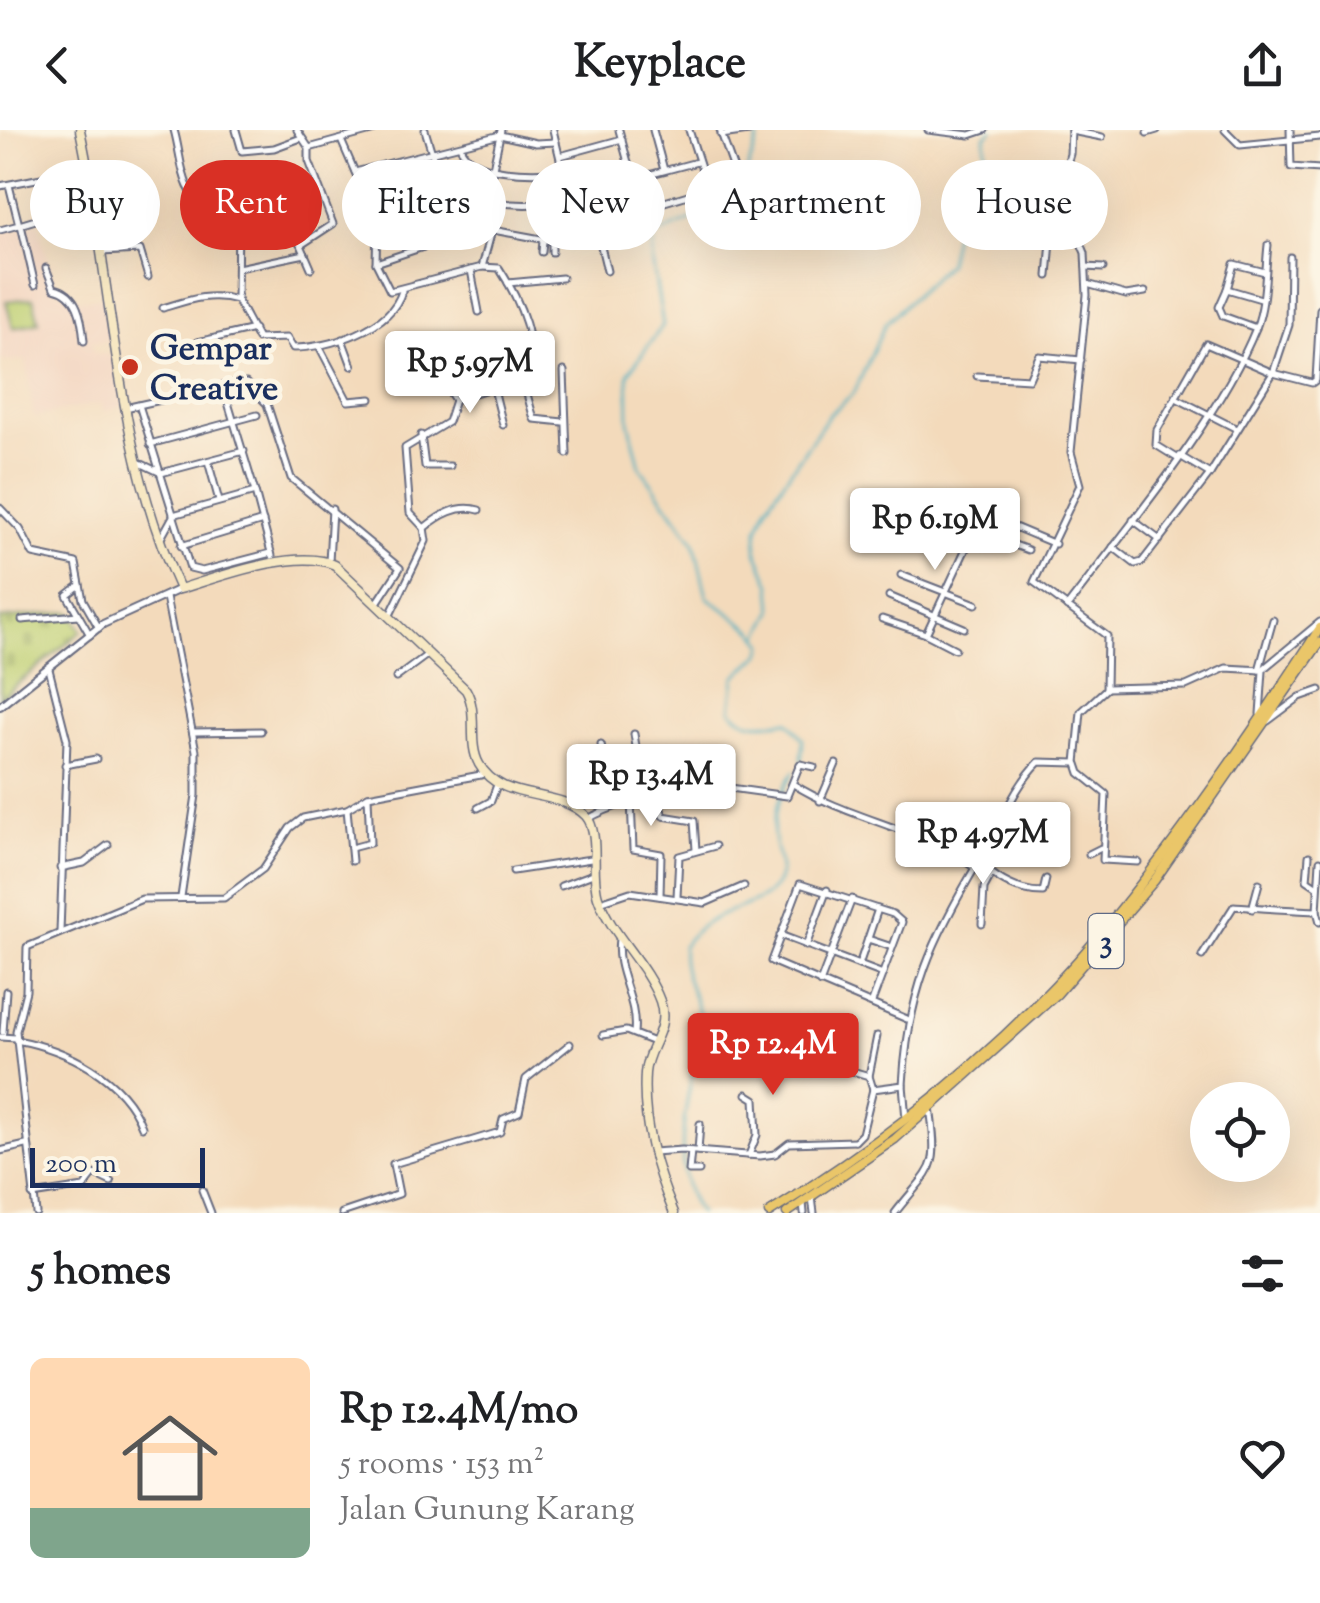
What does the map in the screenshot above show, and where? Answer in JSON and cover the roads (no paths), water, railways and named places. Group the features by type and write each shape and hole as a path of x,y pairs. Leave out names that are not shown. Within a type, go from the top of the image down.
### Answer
{"main road":[{"path":"80,130 86,160"},
{"path":"98,250 132,438 180,589 272,558 329,562 390,615 469,695 475,750 486,774 516,792 574,808 588,819 594,831 593,874 600,902 662,1006 663,1025 646,1071 651,1152 674,1213"},
{"name":"3","path":"1262,720 1320,625"},
{"name":"3","path":"786,1213 803,1208 812,1197 874,1155 1054,991 1154,880 1185,830 1320,642"},
{"name":"3","path":"769,1213 856,1157 906,1119 1054,991"}],"street":[{"path":"174,130 181,160"},
{"path":"236,130 242,150 274,148 301,138"},
{"path":"297,130 310,148"},
{"path":"310,148 372,130"},
{"path":"425,130 433,160"},
{"path":"553,130 561,160"},
{"path":"619,130 628,160"},
{"path":"653,130 661,160"},
{"path":"689,130 697,160"},
{"path":"928,130 970,135 986,130"},
{"path":"1068,160 1071,130 1102,136"},
{"path":"1146,134 1157,130"},
{"path":"1225,130 1240,145 1320,137"},
{"path":"1290,130 1291,167 1320,169"},
{"path":"731,160 721,132 749,131"},
{"path":"398,160 501,133 536,144 556,142"},
{"path":"495,160 501,133"},
{"path":"560,156 622,139"},
{"path":"341,140 350,160"},
{"path":"460,144 472,160"},
{"path":"309,160 310,148"},
{"path":"0,186 30,181"},
{"path":"8,185 34,285"},
{"path":"322,194 334,224 322,232"},
{"path":"0,230 30,221"},
{"path":"1066,608 1178,457 1240,358 1256,328 1268,245"},
{"path":"98,253 140,250 148,278"},
{"path":"238,250 237,300 258,339 286,338 293,348 342,339 389,312 402,290"},
{"path":"303,250 311,268"},
{"path":"377,250 376,264 387,289 402,290 482,266 496,266 508,282 530,335 520,373 534,419 564,422"},
{"path":"376,264 414,250"},
{"path":"482,266 487,250"},
{"path":"602,250 607,271"},
{"path":"1048,276 1050,250"},
{"path":"1083,250 1087,284 1070,452 1080,485 1034,582 1107,636 1106,688"},
{"path":"238,268 305,254"},
{"path":"1113,547 1139,564 1210,474 1273,373 1289,325 1290,257"},
{"path":"1256,328 1220,312 1234,264 1265,272"},
{"path":"1086,266 1103,268"},
{"path":"46,268 54,288 66,290 75,300 84,340"},
{"path":"471,270 479,312"},
{"path":"508,282 562,278"},
{"path":"1087,284 1126,295 1145,292"},
{"path":"1227,289 1262,298"},
{"path":"163,308 207,296 237,300"},
{"path":"1178,399 1208,342 1273,373 1314,382 1320,309"},
{"path":"198,342 254,329"},
{"path":"342,339 352,366"},
{"path":"319,346 348,401 372,399"},
{"path":"977,376 1028,380 1039,356 1080,360"},
{"path":"564,371 567,454"},
{"path":"436,372 456,400"},
{"path":"456,400 520,373"},
{"path":"125,408 246,383 260,393 291,478 400,568 377,603"},
{"path":"493,385 503,425"},
{"path":"139,405 190,568 198,572 272,558 223,386"},
{"path":"1210,474 1155,442 1170,401 1178,399 1237,430"},
{"path":"390,615 425,546 424,528 410,511 405,450 421,435 451,419 456,400"},
{"path":"150,444 256,415"},
{"path":"132,438 147,433"},
{"path":"421,435 425,466 450,466"},
{"path":"138,462 160,473 244,450"},
{"path":"208,461 219,502"},
{"path":"161,538 172,515 254,492"},
{"path":"941,496 1055,544"},
{"path":"424,528 448,512 468,507 479,510"},
{"path":"0,508 20,529 33,554 76,563 80,586 98,628"},
{"path":"329,562 332,509"},
{"path":"926,634 983,512"},
{"path":"936,516 1028,550"},
{"path":"1133,520 1160,540"},
{"path":"182,546 263,522"},
{"path":"901,575 976,604"},
{"path":"80,586 67,594 90,635"},
{"path":"0,706 98,628 180,589"},
{"path":"889,596 964,628"},
{"path":"166,597 192,732 196,795 181,897"},
{"path":"22,620 78,615"},
{"path":"882,619 955,649"},
{"path":"1262,720 1261,670 1273,620"},
{"path":"1138,862 1106,863 1102,848 1106,794 1080,773 1077,761 1081,712 1106,688 1186,686 1226,668 1261,670 1320,625"},
{"path":"396,678 426,655"},
{"path":"49,669 66,734 60,932"},
{"path":"1262,720 1300,696 1320,690"},
{"path":"192,732 260,731"},
{"path":"634,734 644,797"},
{"path":"601,745 614,804"},
{"path":"65,765 96,759"},
{"path":"906,1119 902,1085 907,1020 927,958 1036,765 1048,760 1071,766 1077,761"},
{"path":"657,796 664,786 684,784 785,796 800,764 814,767"},
{"path":"820,801 836,764"},
{"path":"36,1213 16,1039 23,1003 25,949 142,899 212,900 231,895 263,870 295,824 310,816 348,810 368,796 486,774"},
{"path":"478,808 491,802 498,782"},
{"path":"793,784 820,801 977,865 1009,885 1041,893 1046,879"},
{"path":"351,848 370,844 368,796"},
{"path":"588,819 614,804 657,796"},
{"path":"657,796 663,816 694,821 696,850"},
{"path":"630,800 633,849 662,854 660,896"},
{"path":"348,810 352,861"},
{"path":"60,868 84,863 108,846"},
{"path":"677,897 678,859 716,846"},
{"path":"1089,854 1102,848"},
{"path":"1308,856 1307,880 1316,886"},
{"path":"513,871 592,859"},
{"path":"1320,862 1316,886 1320,922"},
{"path":"561,886 593,874"},
{"path":"982,924 984,888 992,875"},
{"path":"872,1002 902,922 827,890 806,883 798,886 772,961 907,1020"},
{"path":"1252,909 1259,883"},
{"path":"600,902 627,893 704,903 744,886"},
{"path":"806,946 827,890"},
{"path":"820,982 852,899"},
{"path":"1202,956 1234,906 1317,911"},
{"path":"859,965 878,909"},
{"path":"780,936 882,974"},
{"path":"621,938 618,954 633,1007 634,1033"},
{"path":"868,938 892,947"},
{"path":"23,1003 6,995 1,1034 69,1056 102,1076 130,1103 142,1127"},
{"path":"4,1023 16,1026"},
{"path":"849,1029 843,1070 869,1076"},
{"path":"603,1035 634,1033 657,1043"},
{"path":"651,1152 771,1155 788,1143 855,1140 862,1134 874,1089 869,1076 877,1036"},
{"path":"342,1213 399,1194 393,1164 500,1132 504,1119 519,1112 526,1079 570,1044"},
{"path":"874,1089 902,1085"},
{"path":"748,1094 755,1099 756,1120 749,1156"},
{"path":"895,1213 932,1169 936,1158 930,1108"},
{"path":"699,1172 689,1170 689,1150 700,1124"},
{"path":"855,1140 856,1157"},
{"path":"0,1151 26,1145"},
{"path":"32,1195 84,1187 94,1174 111,1182"},
{"path":"202,1190 211,1213"},
{"path":"812,1197 814,1213"}],"waterway":[{"path":"761,130 737,200 654,236 652,260 663,325 628,374 629,421 640,467 694,542 707,597 754,631 764,644 761,654 735,677 731,710 750,722 788,721 803,739 801,761"},
{"path":"760,635 773,611 771,585 756,550 758,529 767,506 829,415 854,393 885,324 948,263 961,198 987,175 985,136 992,130"},
{"path":"699,1213 686,1183 682,1147 702,1030 684,969 683,946 707,923 759,899 777,883 780,866 775,820 794,771"}],"place":[{"name":"Gempar Creative","path":"130,367"}]}
